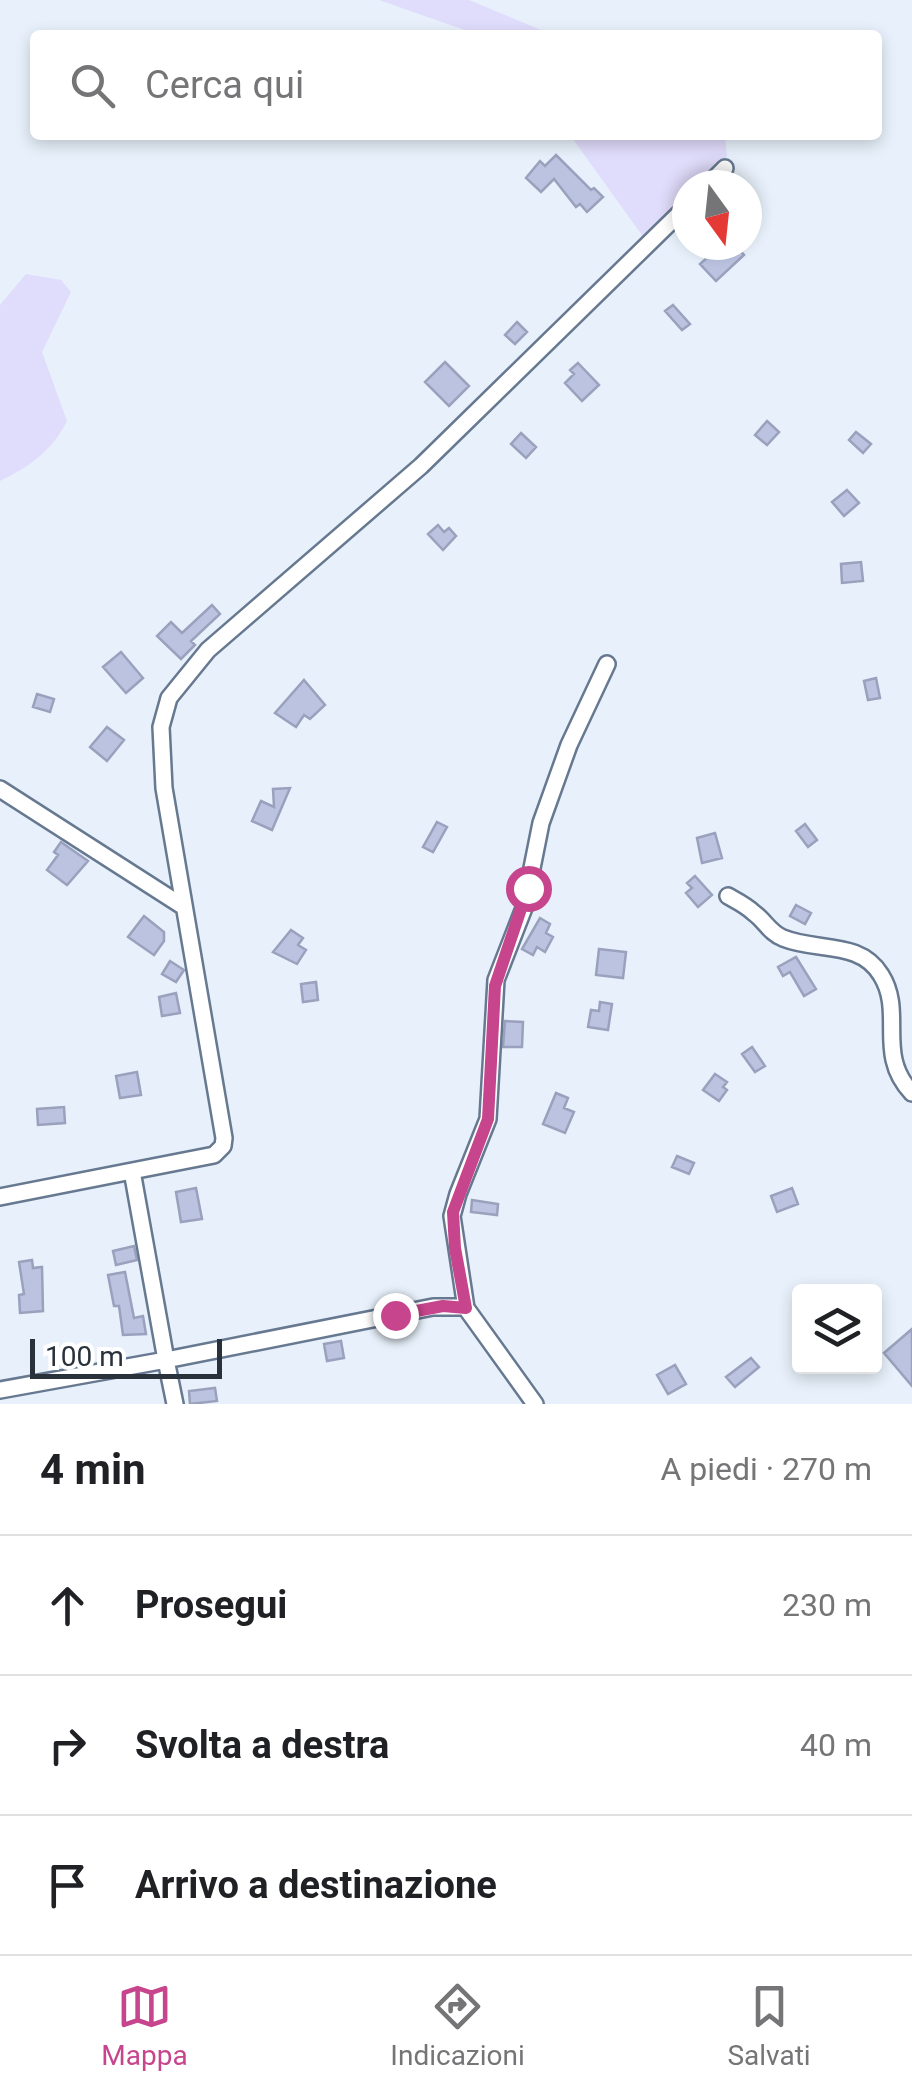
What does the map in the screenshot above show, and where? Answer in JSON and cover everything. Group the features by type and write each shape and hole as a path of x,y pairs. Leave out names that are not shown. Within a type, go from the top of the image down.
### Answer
{"street":[{"path":"0,1197 214,1155 224,1142 164,788 161,746 166,705 208,650 432,456 672,221"},
{"path":"535,1404 466,1308 452,1216 488,1119 496,980 524,908 533,849 554,787 607,664"},
{"path":"0,789 184,908"},
{"path":"728,896 784,938 854,952 869,960 888,991 894,1066 912,1093"},
{"path":"132,1171 174,1404"},
{"path":"0,1390 433,1307 466,1308"}],"shaded area":[{"path":"379,0 469,0 541,30 465,30"},
{"path":"574,140 725,140 727,156 713,170 672,170 672,210 644,238"},
{"path":"26,274 61,280 71,292 42,352 67,421 39,457 0,481 0,305"}],"building":[{"path":"556,155 603,197 587,212 580,204 576,207 554,179 541,192 526,178 540,161 545,166"},
{"path":"704,260 739,260 716,281 700,264"},
{"path":"673,305 690,324 682,330 665,311"},
{"path":"517,322 527,332 515,344 505,335"},
{"path":"445,362 469,386 449,406 425,382"},
{"path":"578,363 599,385 582,401 565,383"},
{"path":"767,421 779,432 767,445 755,435"},
{"path":"856,432 871,444 863,453 849,440"},
{"path":"521,433 536,447 526,458 511,444"},
{"path":"847,490 859,503 844,516 832,502"},
{"path":"438,525 444,532 449,528 456,536 443,550 428,534"},
{"path":"861,562 863,581 842,583 841,564"},
{"path":"212,605 220,614 191,641 195,645 181,659 157,636 171,622 182,633"},
{"path":"121,652 143,678 126,693 103,667"},
{"path":"876,678 880,698 868,700 864,681"},
{"path":"304,680 325,705 310,719 304,715 296,727 275,713"},
{"path":"37,694 54,699 50,712 33,707"},
{"path":"107,727 124,740 107,761 90,747"},
{"path":"290,788 272,830 252,821 261,801 274,807 273,789"},
{"path":"437,822 447,827 433,852 423,847"},
{"path":"805,824 817,840 808,847 796,831"},
{"path":"715,833 722,858 702,863 697,838"},
{"path":"61,842 88,861 67,885 47,870 58,855 54,852"},
{"path":"695,876 712,895 698,907 686,893 692,888 687,883"},
{"path":"796,905 811,913 805,924 790,916"},
{"path":"144,916 164,932 164,941 154,955 128,937"},
{"path":"540,918 550,924 546,933 553,937 545,952 537,947 533,955 522,949"},
{"path":"291,930 303,938 298,945 306,950 297,964 273,952"},
{"path":"599,949 626,952 623,978 596,975"},
{"path":"796,957 816,989 804,996 790,972 783,976 778,967"},
{"path":"170,961 184,970 176,982 162,974"},
{"path":"316,982 318,1000 303,1002 301,984"},
{"path":"176,993 180,1013 162,1016 159,997"},
{"path":"600,1002 612,1004 608,1030 588,1027 591,1010 599,1011"},
{"path":"505,1021 523,1022 522,1047 503,1047"},
{"path":"752,1047 765,1066 755,1072 742,1054"},
{"path":"137,1072 141,1095 120,1098 116,1076"},
{"path":"715,1074 727,1082 723,1087 727,1090 719,1101 703,1090"},
{"path":"556,1093 568,1098 564,1108 574,1112 565,1133 543,1124"},
{"path":"64,1107 65,1123 38,1125 37,1109"},
{"path":"677,1156 694,1163 689,1174 672,1167"},
{"path":"196,1188 202,1219 181,1222 176,1192"},
{"path":"792,1188 798,1204 777,1212 771,1196"},
{"path":"472,1200 498,1204 497,1215 471,1212"},
{"path":"134,1246 137,1260 116,1265 113,1251"},
{"path":"32,1260 33,1268 42,1267 43,1311 20,1313 19,1295 24,1294 19,1262"},
{"path":"125,1272 134,1318 143,1316 146,1334 123,1335 119,1306 114,1306 108,1275"},
{"path":"912,1329 912,1386 884,1353"},
{"path":"341,1341 344,1358 327,1361 324,1344"},
{"path":"751,1358 759,1367 735,1387 726,1377"},
{"path":"675,1365 686,1384 668,1394 657,1375"},
{"path":"215,1388 217,1401 190,1404 189,1391"}],"route":[{"path":"395,1315 443,1306 466,1308 453,1212 488,1119 495,986 528,888"}]}
